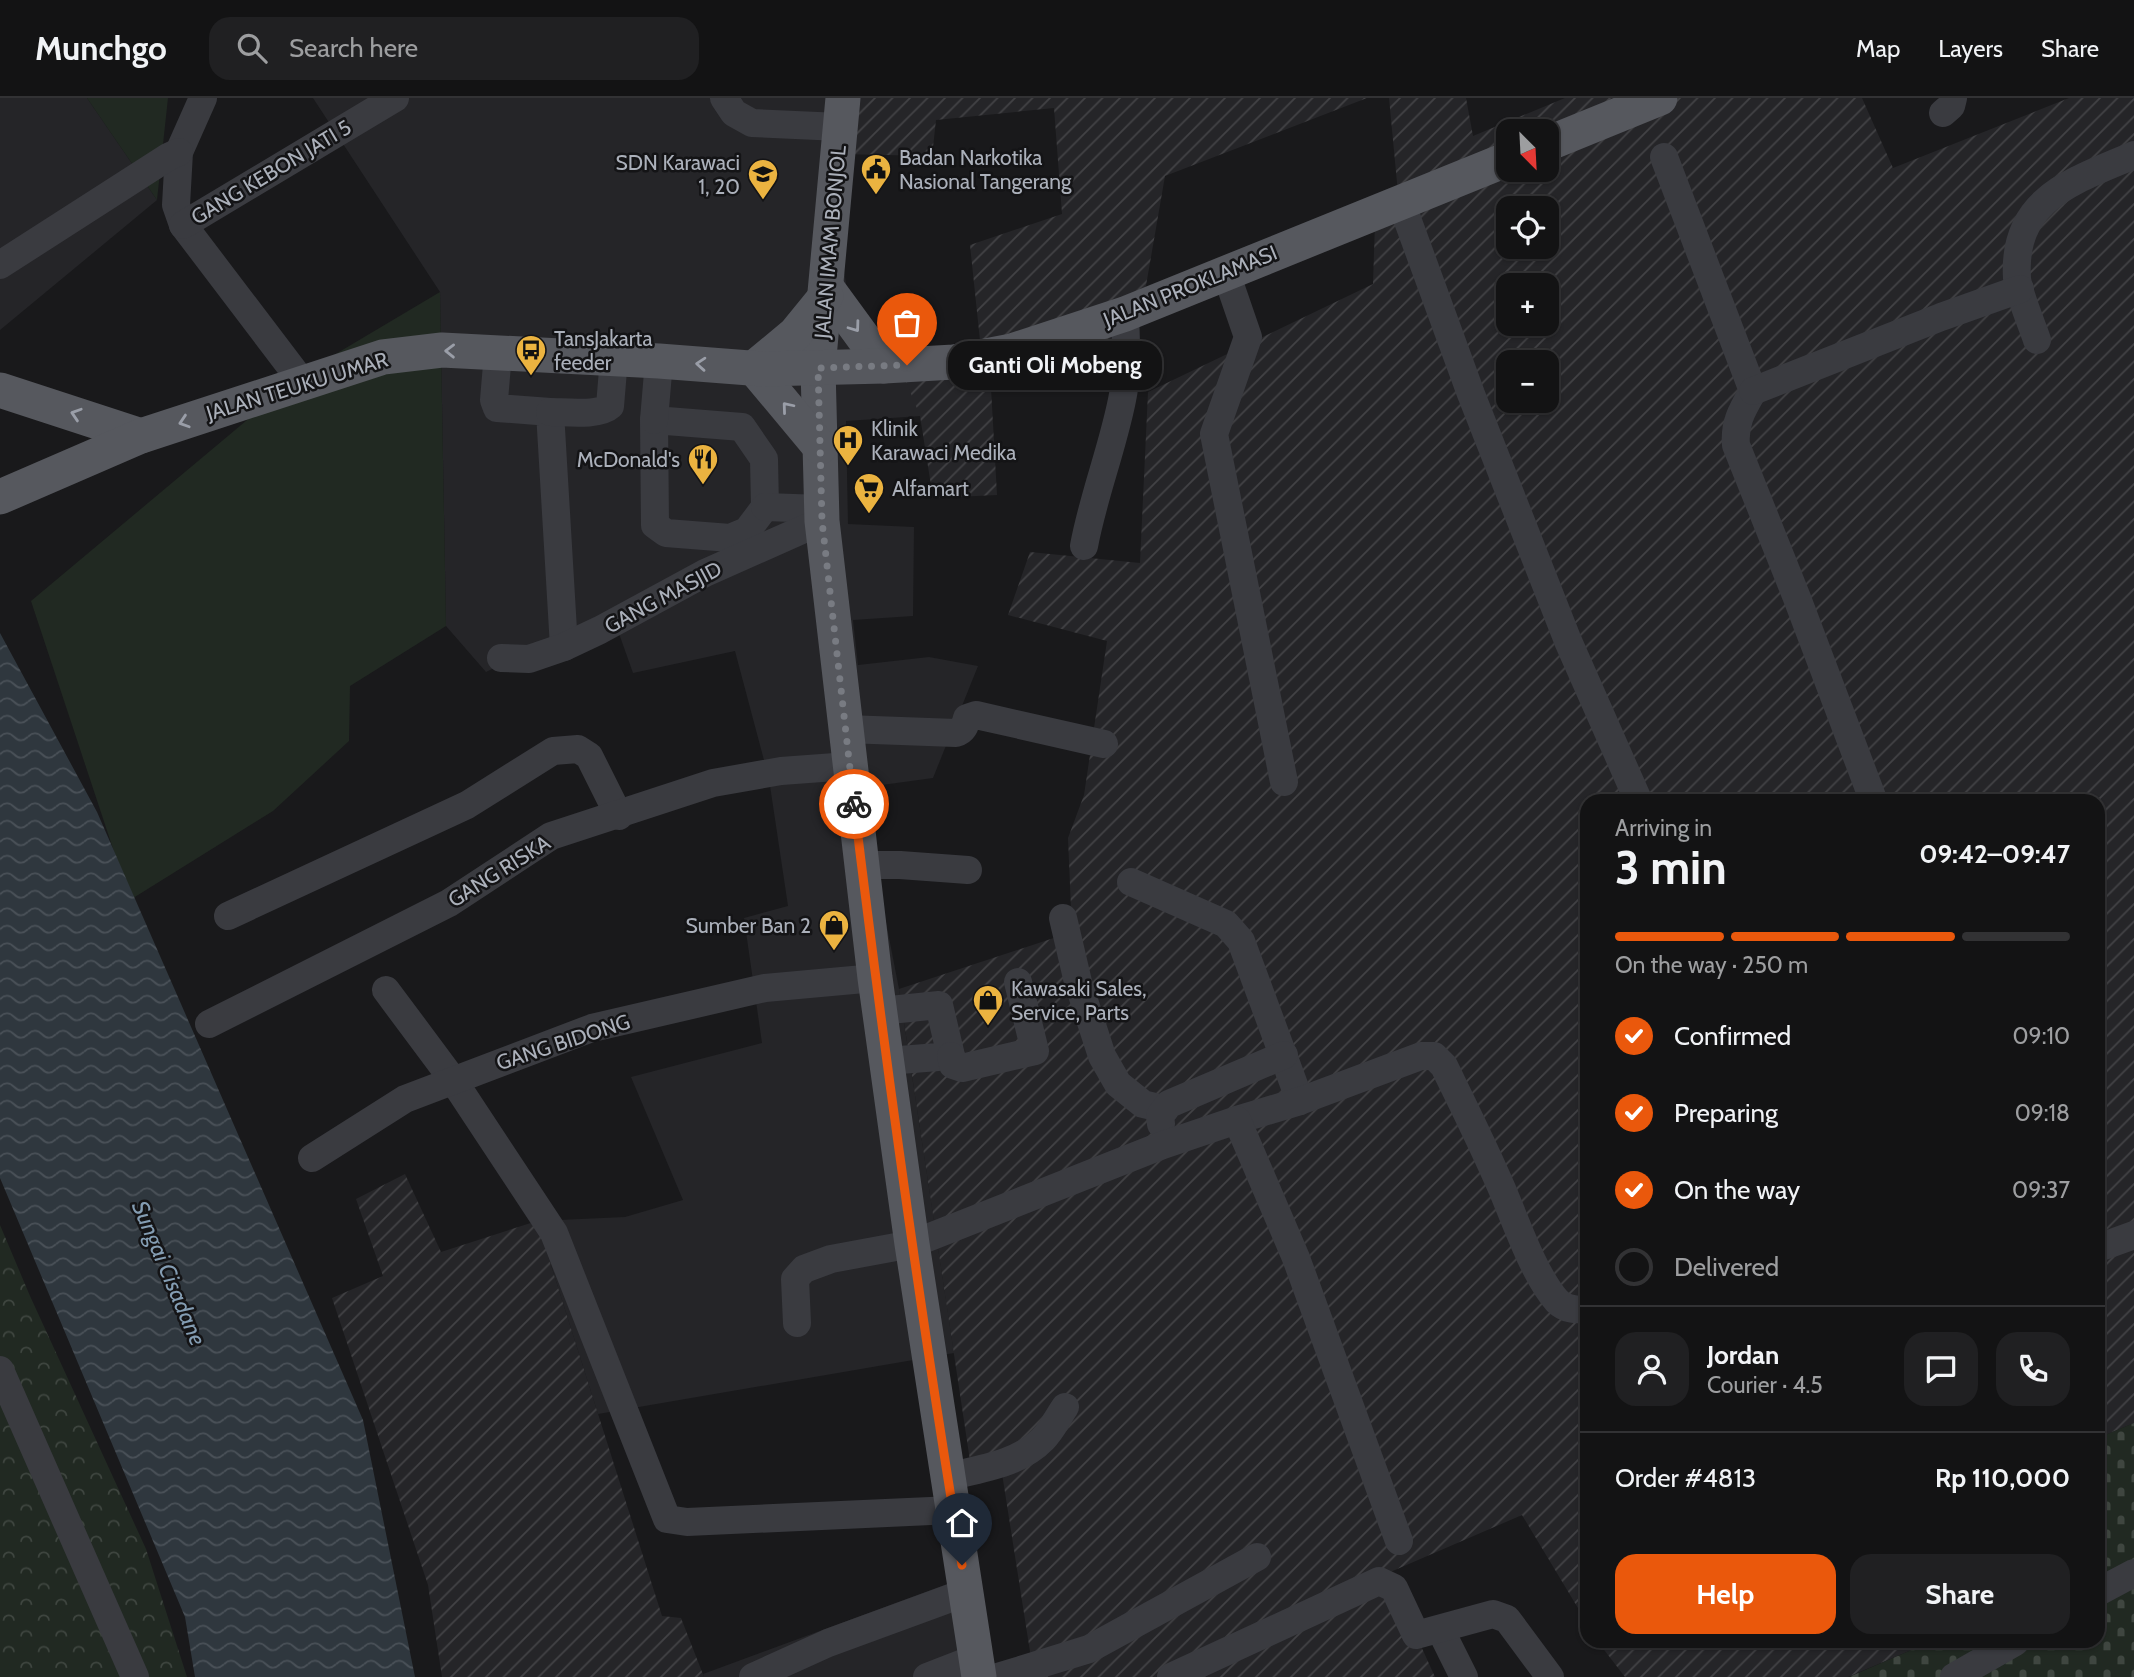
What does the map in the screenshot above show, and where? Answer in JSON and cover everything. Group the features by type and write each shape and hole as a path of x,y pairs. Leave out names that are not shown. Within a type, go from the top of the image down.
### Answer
{"main road":[{"path":"1559,139 1648,100"},
{"name":"JALAN IMAM BONJOL","path":"842,112 818,368 822,515 877,994 912,1244 950,1494 984,1671"},
{"name":"JALAN PROKLAMASI","path":"818,368 954,362 1012,351 1125,314 1496,164"},
{"path":"820,446 754,368 795,334 827,292 884,366"},
{"name":"JALAN TEUKU UMAR","path":"2,496 141,436 383,357 442,350 754,368 818,368"},
{"path":"0,390 141,436"}],"street":[{"path":"204,98 179,152 176,205 183,225 303,383"},
{"path":"724,98 734,114 752,123 842,112"},
{"name":"GANG KEBON JATI 5","path":"183,225 388,100"},
{"path":"0,265 179,152"},
{"path":"2037,340 2017,280 2023,233 2030,216 2050,196 2075,180 2134,155"},
{"path":"1664,158 1753,391"},
{"path":"1401,202 1471,394 1563,628 1636,794"},
{"path":"1226,273 1248,338 1214,434 1284,782"},
{"path":"1871,794 1736,445 1738,415 1753,391 2020,289"},
{"path":"1084,546 1091,509 1122,401 1127,353 1125,314"},
{"path":"498,353 494,400 497,408 550,412 598,412 607,409 610,406 614,358"},
{"path":"654,420 742,427 764,459 765,507 747,531 730,538 666,534 655,525 654,420 659,361"},
{"path":"550,412 564,647"},
{"path":"765,507 822,515"},
{"name":"GANG MASJID","path":"501,658 529,659 564,647 822,515"},
{"path":"846,729 956,733 964,729 967,718 976,715 1104,744"},
{"path":"228,916 467,805 554,751 578,748 589,756 619,816"},
{"name":"GANG RISKA","path":"209,1024 449,903 551,836 619,816 713,783 781,771 849,766"},
{"path":"861,864 968,870"},
{"path":"1131,882 1226,924 1241,941 1300,1101"},
{"path":"1063,918 1078,982 1102,1056 1118,1084 1143,1104 1164,1109"},
{"path":"887,1062 951,1056 953,1065 962,1068 1035,1051 1018,982"},
{"name":"GANG BIDONG","path":"312,1158 405,1099 453,1080 592,1028 765,988 877,994 939,1005 951,1056"},
{"path":"386,990 453,1080 554,1233 667,1519 687,1522 950,1494 1002,1463 1029,1451 1044,1437 1065,1407"},
{"path":"1163,1145 1160,1116 1169,1104 1284,1055"},
{"path":"797,1322 795,1279 804,1269 831,1259 912,1244 1163,1145 1300,1101 1421,1056 1434,1056 1444,1066 1493,1169 1534,1265 1557,1300 1566,1307 1580,1310"},
{"path":"1237,1120 1296,1258 1399,1541"},
{"path":"2105,1246 2134,1236"},
{"path":"0,1370 135,1677"},
{"path":"927,1677 984,1671 1089,1649 1257,1556"},
{"path":"2105,1588 2134,1573"},
{"path":"1171,1677 1379,1581 1394,1588 1416,1635 1493,1614 1507,1619 1550,1677"},
{"path":"753,1677 828,1643 967,1592"},
{"path":"1440,1629 1464,1677"},
{"path":"1954,1677 2005,1648"}],"shaded area":[{"path":"0,98 87,98 157,200 0,330"},
{"path":"313,98 833,98 839,237 850,310 892,347 921,416 846,421 848,524 914,527 913,616 853,620 858,665 929,657 978,666 933,778 860,788 899,989 954,1353 598,1414 537,1221 625,1217 683,1200 631,1077 762,1043 744,918 788,906 769,779 735,651 633,673 611,611 486,672 446,626 440,292"},
{"path":"833,98 1367,98 1165,176 1143,303 1109,345 991,388 997,495 933,498 920,416 892,347 981,350 970,245 1062,214 1054,108 936,120 932,156 840,154"},
{"path":"1389,98 1466,98 1473,136 1496,126 1496,182 1559,182 1559,119 1514,119 1565,98 1862,98 1893,168 2069,98 2134,98 2134,1423 2105,1435 2105,794 1580,794 1580,1611 1522,1515 1388,1573 1435,1677 1034,1677 1001,1467 972,1474 899,989 1072,932 1068,838 1084,795 1107,641 1008,615 1030,552 1140,563 1148,392 1373,284 1375,223 1400,214"},
{"path":"405,1174 441,1252 537,1221 662,1616 681,1618 704,1677 442,1677 428,1585 332,1298 383,1276 356,1199"},
{"path":"977,1573 995,1677 704,1677 703,1674"},
{"path":"1603,1648 1916,1648 1848,1677 1625,1677"}],"green space":[{"path":"87,98 168,98 157,200"},
{"path":"440,292 446,626 350,686 349,741 273,811 130,900 31,601 302,374"},
{"path":"0,1225 146,1549 187,1677 0,1677"},
{"path":"2134,1423 2134,1677 1849,1677 1916,1648 2105,1648 2105,1435"}],"water":[{"name":"Sungai Cisadane","path":"0,633 97,812 363,1420 415,1677 195,1677 185,1617 0,1178"}],"way so far":[{"path":"854,804 822,521 818,368 907,365"}],"place":[{"name":"Badan Narkotika Nasional Tangerang","path":"876,196"},
{"name":"SDN Karawaci 1, 20","path":"763,201"},
{"name":"Ganti Oli Mobeng","path":"907,365"},
{"name":"TansJakarta feeder","path":"531,377"},
{"name":"Klinik Karawaci Medika","path":"848,467"},
{"name":"McDonald's","path":"703,486"},
{"name":"Alfamart","path":"869,515"},
{"name":"Sumber Ban 2","path":"834,952"},
{"name":"Kawasaki Sales, Service, Parts","path":"988,1027"}],"route":[{"path":"854,804 912,1244 962,1565"}]}
